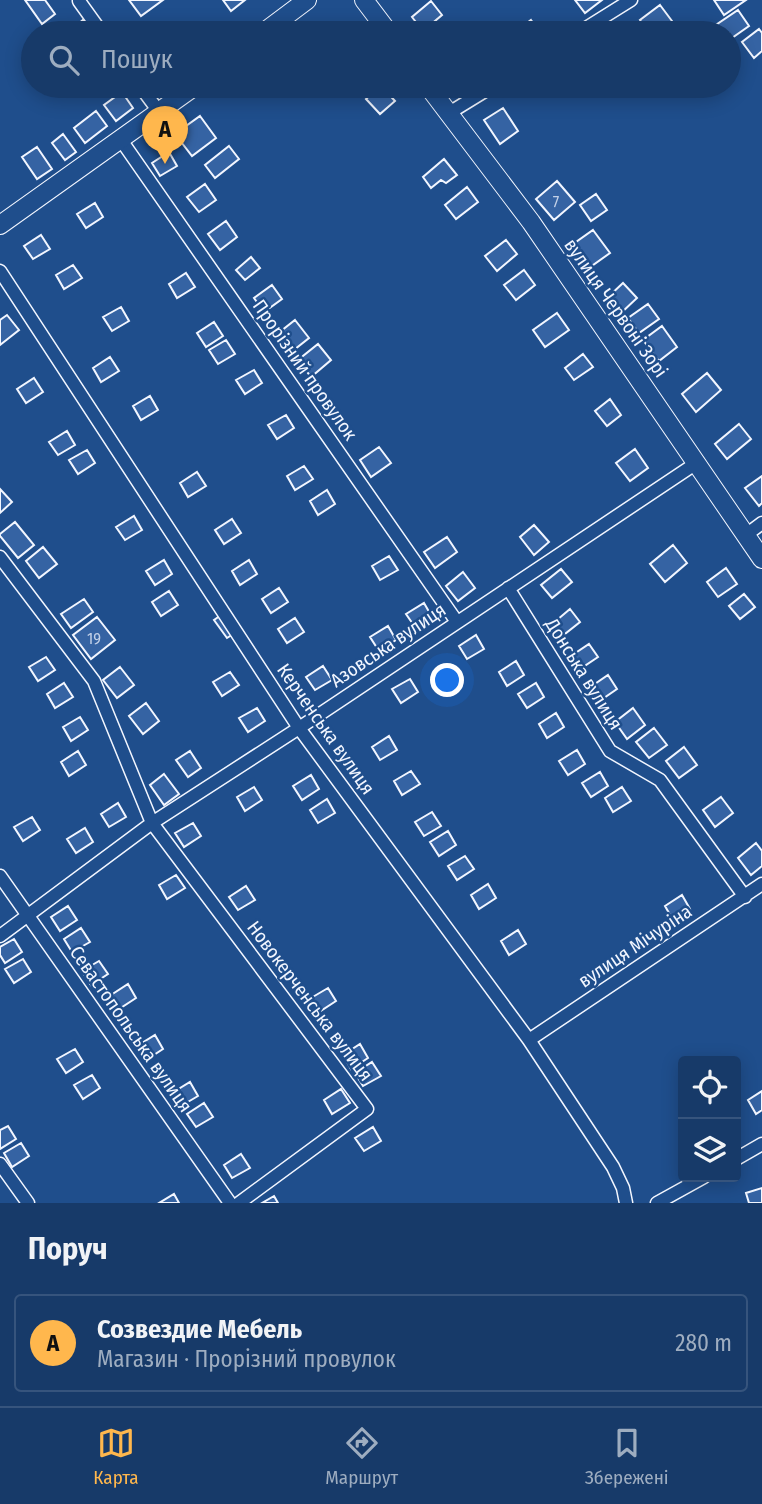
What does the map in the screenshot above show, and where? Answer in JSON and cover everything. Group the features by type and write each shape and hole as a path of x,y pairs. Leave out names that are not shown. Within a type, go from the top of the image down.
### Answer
{"street":[{"path":"279,21 307,0"},
{"path":"364,0 380,21"},
{"path":"597,21 631,0"},
{"path":"79,1 93,21"},
{"path":"149,98 160,113"},
{"path":"0,225 179,98"},
{"name":"вулиця Червоні Зорі","path":"437,98 531,222 762,559"},
{"path":"449,113 473,98"},
{"name":"Прорізний провулок","path":"121,140 457,622"},
{"name":"Керченська вулиця","path":"0,271 299,728 529,1040 613,1167 623,1188 626,1203"},
{"name":"Азовська вулиця","path":"0,936 152,823 698,462"},
{"path":"746,535 762,523"},
{"path":"0,557 94,681 152,823"},
{"name":"Донська вулиця","path":"508,588 610,751 660,780 745,897"},
{"name":"Новокерченська вулиця","path":"152,823 367,1109 239,1203"},
{"name":"Севастопольська вулиця","path":"0,876 230,1203"},
{"name":"вулиця Мічуріна","path":"529,1040 762,884"},
{"path":"741,1156 762,1144"},
{"path":"0,1164 28,1203"},
{"path":"657,1203 695,1182"}],"building":[{"path":"25,0 45,0 55,14 46,21 40,21"},
{"path":"129,0 163,0 141,16"},
{"path":"223,0 245,0 231,11"},
{"path":"575,0 602,0 585,13"},
{"path":"714,0 746,0 724,15"},
{"path":"431,1 442,15 435,21 415,21 412,17"},
{"path":"660,5 672,21 641,21"},
{"path":"738,10 749,26 741,32 741,21 722,21"},
{"path":"759,29 762,33 762,51 754,58 742,42"},
{"path":"114,98 126,98 133,108 116,121 104,105"},
{"path":"392,98 395,101 380,114 366,99"},
{"path":"503,108 518,131 500,144 484,120"},
{"path":"96,111 107,126 85,143 74,128"},
{"path":"200,116 216,138 192,156 175,134"},
{"path":"63,134 76,152 65,160 52,143"},
{"path":"229,146 239,159 215,178 205,165"},
{"path":"37,147 52,169 37,179 22,157"},
{"path":"169,152 177,166 160,176 152,163"},
{"path":"444,159 457,175 446,183 441,180 431,188 423,177"},
{"path":"557,181 575,202 554,220 536,199"},
{"path":"205,184 216,200 199,212 187,197"},
{"path":"467,187 478,202 456,219 445,205"},
{"path":"596,194 607,210 591,221 580,205"},
{"path":"95,203 103,217 86,228 77,214"},
{"path":"226,221 237,237 220,250 208,234"},
{"path":"593,230 610,253 586,270 569,247"},
{"path":"41,235 50,249 33,259 24,246"},
{"path":"506,240 517,254 497,271 485,256"},
{"path":"251,257 260,268 245,280 236,270"},
{"path":"73,265 82,278 64,289 56,275"},
{"path":"524,270 535,285 516,300 504,285"},
{"path":"186,273 195,287 177,298 169,284"},
{"path":"623,283 637,298 621,313 607,298"},
{"path":"272,285 282,299 264,312 254,298"},
{"path":"648,304 659,319 639,333 628,318"},
{"path":"121,307 129,321 112,331 103,317"},
{"path":"557,313 569,330 545,347 533,330"},
{"path":"7,315 19,330 0,345 0,320"},
{"path":"295,320 309,338 290,353 276,335"},
{"path":"214,322 223,336 206,347 197,333"},
{"path":"662,326 677,347 659,361 643,340"},
{"path":"226,340 235,354 218,364 209,350"},
{"path":"318,344 331,360 311,377 298,360"},
{"path":"583,354 593,367 574,380 565,368"},
{"path":"110,357 119,371 101,382 93,368"},
{"path":"254,370 262,383 245,394 236,380"},
{"path":"707,373 721,390 696,412 682,394"},
{"path":"34,378 43,392 26,403 17,389"},
{"path":"150,396 158,410 141,420 133,406"},
{"path":"610,399 621,415 607,426 595,411"},
{"path":"286,415 294,428 277,439 268,425"},
{"path":"739,424 751,439 727,459 715,444"},
{"path":"67,431 75,445 58,455 49,442"},
{"path":"379,447 391,463 371,477 360,460"},
{"path":"635,449 648,468 630,481 616,463"},
{"path":"87,450 95,463 78,474 69,460"},
{"path":"304,466 313,479 295,490 287,476"},
{"path":"197,472 206,486 188,497 180,483"},
{"path":"762,476 762,503 759,506 745,488"},
{"path":"0,489 12,502 0,513"},
{"path":"327,490 335,504 318,515 310,501"},
{"path":"134,516 142,530 125,540 116,527"},
{"path":"232,519 241,533 224,544 215,530"},
{"path":"15,522 34,545 18,558 0,536"},
{"path":"534,525 549,542 534,555 520,537"},
{"path":"447,537 457,552 435,568 424,552"},
{"path":"673,545 687,563 665,582 650,564"},
{"path":"43,547 57,564 39,578 26,561"},
{"path":"389,556 398,570 380,580 372,566"},
{"path":"164,560 172,574 155,585 146,571"},
{"path":"249,560 257,574 240,585 232,571"},
{"path":"726,568 737,584 718,597 707,582"},
{"path":"561,569 572,582 552,598 541,585"},
{"path":"463,572 475,588 458,601 446,586"},
{"path":"279,588 288,602 271,613 262,599"},
{"path":"169,591 178,605 161,616 152,602"},
{"path":"744,594 755,607 740,619 729,606"},
{"path":"84,599 93,612 71,628 61,614"},
{"path":"424,603 432,617 415,627 406,614"},
{"path":"570,609 580,622 561,637 551,625"},
{"path":"224,613 238,631 227,638 214,620"},
{"path":"97,617 115,640 91,659 73,635"},
{"path":"295,618 304,632 287,643 278,629"},
{"path":"388,626 396,640 379,651 370,637"},
{"path":"476,635 484,649 467,659 459,646"},
{"path":"589,644 598,657 577,671 568,658"},
{"path":"46,657 55,670 38,681 29,667"},
{"path":"516,661 524,675 507,686 499,672"},
{"path":"323,666 332,680 315,690 306,677"},
{"path":"120,667 134,685 117,698 103,680"},
{"path":"230,672 239,685 222,696 213,682"},
{"path":"608,675 617,689 598,702 589,688"},
{"path":"410,679 418,692 401,703 392,689"},
{"path":"64,683 73,697 55,708 47,694"},
{"path":"536,683 544,697 527,708 518,694"},
{"path":"146,703 159,721 143,734 129,716"},
{"path":"257,708 265,721 248,732 239,718"},
{"path":"633,708 645,725 627,739 615,722"},
{"path":"556,713 564,727 547,738 539,724"},
{"path":"80,717 88,730 71,741 63,727"},
{"path":"654,728 667,745 649,758 636,742"},
{"path":"389,736 397,750 380,760 372,747"},
{"path":"684,747 697,765 679,778 666,761"},
{"path":"577,750 585,764 568,775 559,761"},
{"path":"78,751 86,765 69,776 61,762"},
{"path":"190,751 201,768 188,777 176,760"},
{"path":"411,771 420,784 402,795 394,781"},
{"path":"600,772 608,786 591,797 582,783"},
{"path":"164,774 179,794 164,805 150,785"},
{"path":"311,775 319,789 302,800 293,786"},
{"path":"254,787 262,800 245,811 237,797"},
{"path":"622,787 631,801 613,812 605,798"},
{"path":"721,797 733,813 715,827 703,810"},
{"path":"327,799 335,813 318,823 310,810"},
{"path":"118,803 126,817 109,827 101,814"},
{"path":"432,812 441,826 424,836 415,822"},
{"path":"32,817 40,830 23,841 14,827"},
{"path":"193,823 201,836 184,847 175,833"},
{"path":"85,828 93,842 76,853 67,839"},
{"path":"448,831 456,845 439,856 430,842"},
{"path":"756,843 762,851 762,866 751,875 738,858"},
{"path":"465,856 474,869 457,880 448,866"},
{"path":"176,875 185,888 167,899 159,885"},
{"path":"488,884 496,898 479,909 471,895"},
{"path":"246,886 255,900 238,910 229,897"},
{"path":"682,895 690,909 673,920 665,906"},
{"path":"68,906 77,920 60,931 51,917"},
{"path":"81,928 90,942 72,952 64,939"},
{"path":"518,930 526,944 509,955 501,941"},
{"path":"14,939 22,952 5,963 0,955 0,947"},
{"path":"23,959 31,972 14,983 5,969"},
{"path":"99,961 108,974 91,985 82,971"},
{"path":"128,984 136,998 119,1009 111,995"},
{"path":"328,988 336,1001 319,1012 311,998"},
{"path":"155,1035 163,1049 146,1060 137,1046"},
{"path":"360,1044 368,1058 351,1069 343,1055"},
{"path":"75,1049 83,1062 66,1073 57,1059"},
{"path":"372,1062 381,1076 363,1086 355,1073"},
{"path":"92,1075 100,1088 83,1099 74,1085"},
{"path":"190,1082 198,1096 181,1106 172,1093"},
{"path":"341,1089 350,1103 332,1114 324,1100"},
{"path":"762,1091 762,1110 756,1114 748,1100"},
{"path":"204,1103 213,1117 196,1127 187,1114"},
{"path":"8,1126 16,1139 0,1149 0,1130"},
{"path":"373,1127 381,1141 364,1151 355,1138"},
{"path":"21,1143 29,1156 12,1167 4,1153"},
{"path":"241,1154 250,1168 232,1178 224,1165"},
{"path":"762,1188 762,1203 749,1203 746,1193"},
{"path":"174,1194 179,1203 159,1203"},
{"path":"274,1196 278,1203 262,1203"}],"place":[{"name":"Созвездие Мебель","path":"165,164"}]}
